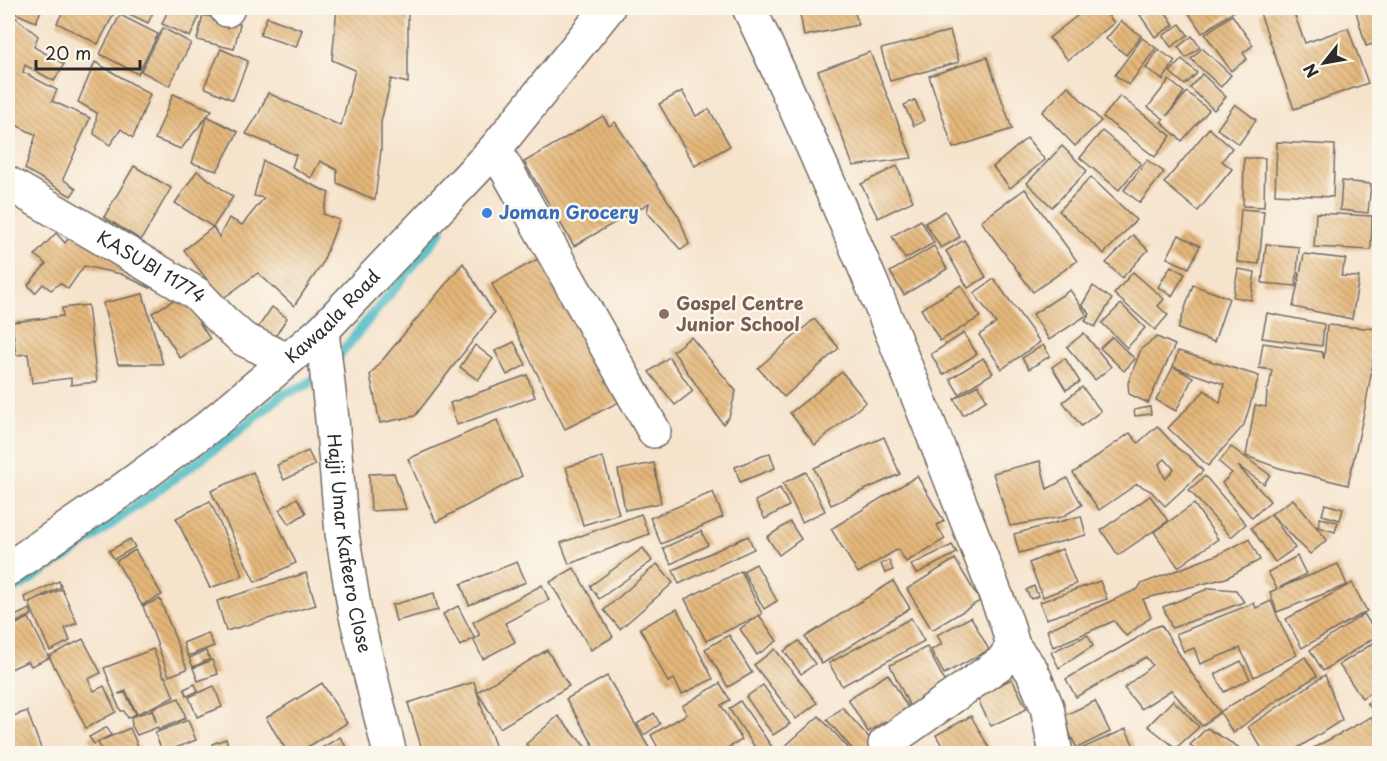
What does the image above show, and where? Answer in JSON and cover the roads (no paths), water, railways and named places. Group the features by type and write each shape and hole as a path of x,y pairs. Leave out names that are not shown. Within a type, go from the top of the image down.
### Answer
{"street":[{"name":"Kawaala Road","path":"8,569 117,494 207,428 322,331 495,149 608,8"},
{"path":"749,8 862,259 937,442 1007,624 1012,646 1032,671 1036,680 1047,707 1056,753"},
{"path":"495,149 654,431"},
{"name":"KASUBI 11774","path":"8,183 197,294 243,339 287,360"},
{"name":"Hajji Umar Kafeero Close","path":"322,331 342,533 355,612 390,753"},
{"path":"885,744 1002,662 1012,646"}],"waterway":[{"path":"333,363 441,231"},
{"path":"8,593 70,554 232,436 282,395 306,385 321,373"}],"place":[{"name":"Joman Grocery","path":"487,213"},
{"name":"Gospel Centre Junior School","path":"664,314"}]}
